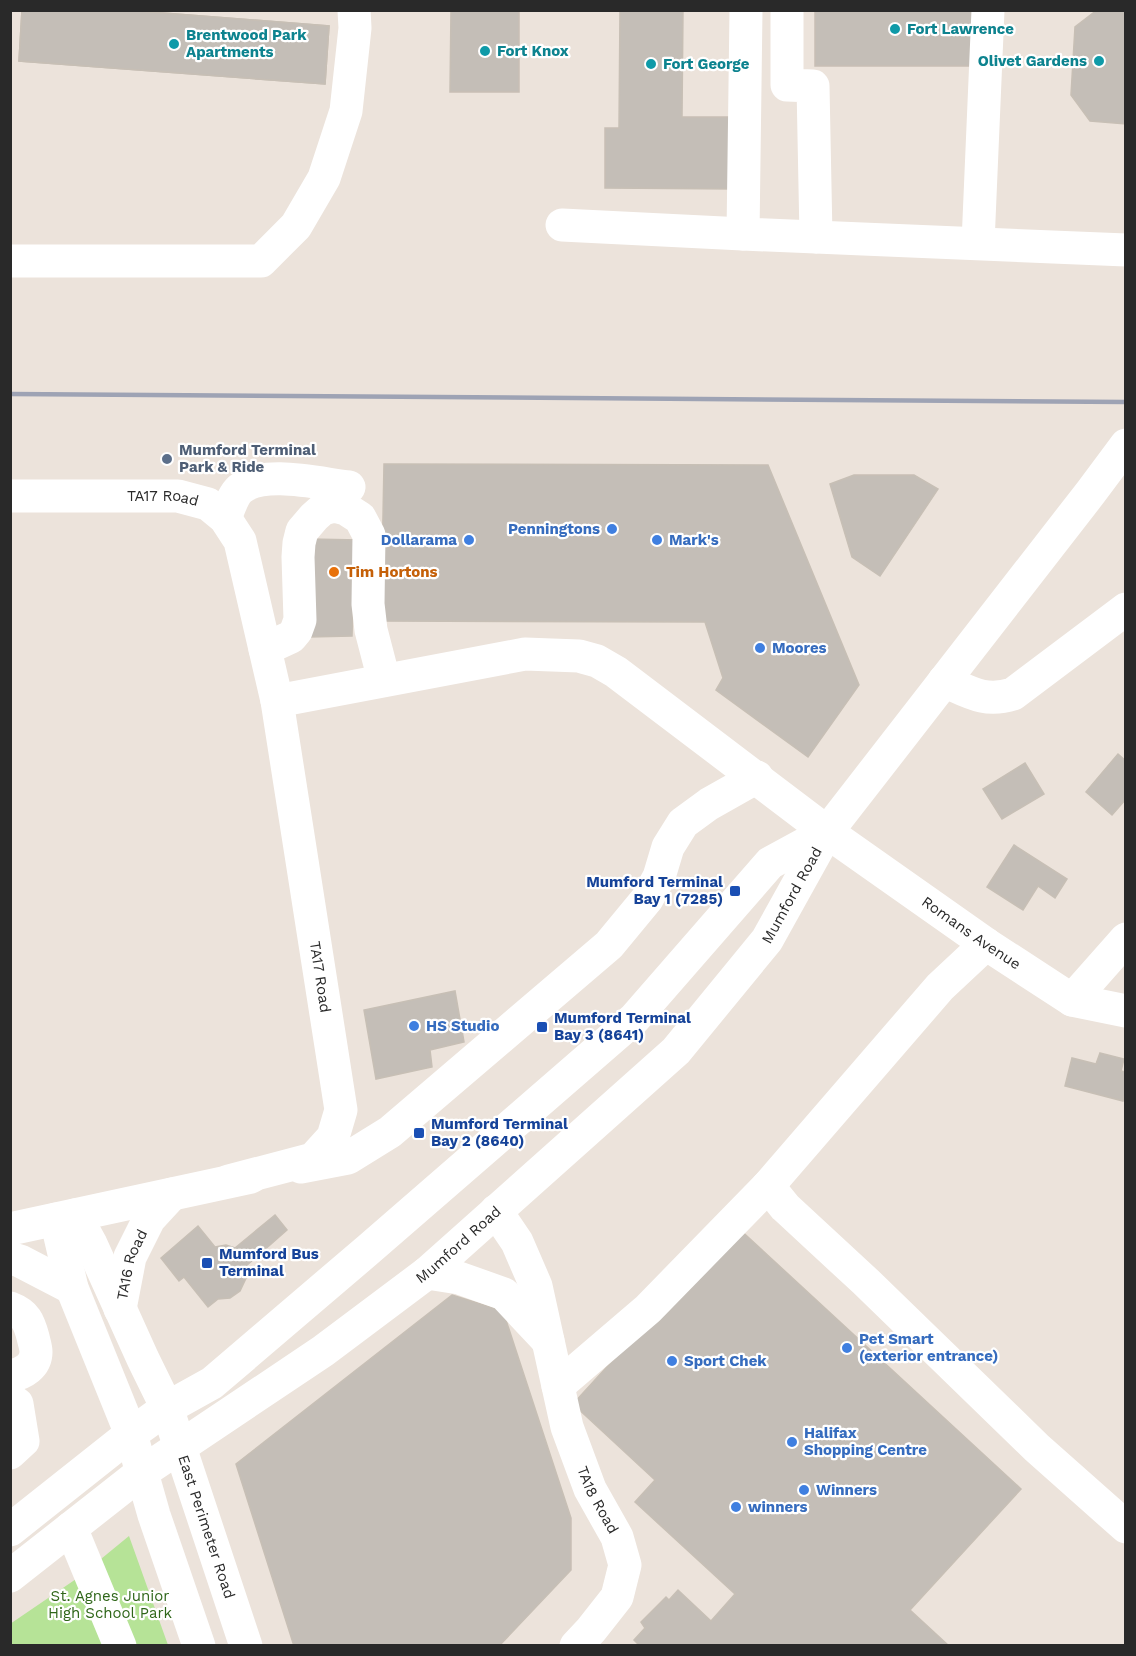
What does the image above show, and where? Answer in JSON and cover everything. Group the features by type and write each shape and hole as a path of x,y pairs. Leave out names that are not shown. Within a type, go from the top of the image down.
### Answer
{"street":[{"path":"10,261 261,261 296,226 324,178 346,111 355,28 354,10"},
{"path":"743,234 746,10"},
{"path":"787,10 787,85 813,86 816,237"},
{"path":"978,243 988,10"},
{"path":"562,225 1125,250"},
{"name":"Mumford Road","path":"10,1576 141,1473 323,1351 427,1273 676,1051 767,940 827,832 1125,445"},
{"path":"225,518 238,490 252,481 285,478 349,487"},
{"name":"TA17 Road","path":"10,496 178,496 208,504 225,518 240,541 278,701 341,1110 333,1137 313,1159 229,1181"},
{"path":"265,649 291,637 300,620 298,557 302,531 323,509 333,506 346,509 360,518 369,535 368,604 371,630 384,680"},
{"path":"944,681 981,698 1000,698 1012,694 1125,609"},
{"path":"10,1229 229,1181 348,1158 390,1132 609,945 647,899 658,877 668,847 683,824 709,804 757,777 616,672 597,661 579,656 525,654 278,701"},
{"name":"Romans Avenue","path":"757,777 827,832 986,944 1072,1000 1125,1011"},
{"name":"Mumford Road","path":"10,1530 131,1434 167,1408 212,1383 369,1249 634,1019 770,863 827,832"},
{"path":"1072,1000 1125,939"},
{"path":"558,1386 648,1309 768,1186 940,987 986,944"},
{"path":"768,1186 785,1207 865,1281 1037,1448 1125,1527"},
{"name":"TA16 Road","path":"167,1408 120,1309 130,1257 149,1219 172,1194"},
{"name":"TA18 Road","path":"496,1211 517,1242 536,1286 567,1427 590,1489 617,1537 625,1565 617,1597 576,1646"},
{"path":"66,1217 72,1288 131,1434 141,1473 199,1646"},
{"path":"66,1217 91,1244 120,1309"},
{"path":"10,1258 72,1288"},
{"path":"427,1273 459,1278 504,1294 549,1341"},
{"path":"10,1308 19,1311 29,1322 36,1353 31,1368 18,1375 10,1376"},
{"path":"10,1400 17,1404 23,1440 10,1453"},
{"name":"East Perimeter Road","path":"167,1408 246,1646"},
{"path":"70,1528 120,1646"}],"green space":[{"name":"St. Agnes Junior High School Park","path":"129,1536 168,1645 11,1645 10,1624 79,1577"}],"building":[{"name":"Brentwood Park Apartments","path":"22,10 125,10 329,26 325,84 19,61"},
{"name":"Brentwood Park Apartments","path":"22,10 125,10 329,26 325,84 19,61"},
{"name":"Fort Knox","path":"451,10 519,10 519,92 450,92"},
{"name":"Fort George","path":"620,10 683,10 682,117 735,117 734,189 605,188 605,128 619,128"},
{"name":"Fort Lawrence","path":"815,10 976,10 970,66 815,66"},
{"name":"Olivet Gardens","path":"1097,10 1126,10 1126,124 1090,121 1071,95 1075,27"},
{"path":"384,464 768,465 859,685 808,757 716,690 723,678 705,622 381,621"},
{"path":"854,475 914,475 938,489 880,576 852,557 830,484"},
{"name":"Tim Hortons","path":"309,539 359,540 352,636 309,637"},
{"path":"1118,754 1126,761 1126,799 1112,815 1086,792"},
{"path":"1025,763 1044,794 1002,819 983,789"},
{"path":"1014,845 1067,879 1055,898 1038,886 1023,910 987,887"},
{"name":"HS Studio","path":"455,991 464,1042 430,1050 432,1067 376,1079 364,1010"},
{"path":"1100,1053 1124,1059 1121,1071 1126,1072 1126,1091 1123,1101 1065,1086 1072,1058 1096,1064"},
{"name":"Mumford Bus Terminal","path":"275,1215 287,1230 246,1266 247,1276 240,1291 230,1298 218,1299 208,1307 184,1277 179,1281 161,1258 198,1226 215,1247 226,1245 235,1248"},
{"name":"Halifax Shopping Centre","path":"736,1226 1021,1489 910,1610 949,1646 640,1646 634,1640 645,1628 641,1622 666,1597 669,1600 678,1590 711,1621 735,1594 635,1502 655,1480 573,1404"},
{"path":"452,1295 503,1311 571,1518 571,1570 499,1646 294,1646 236,1464"}],"railway":[{"path":"10,394 1126,402"}],"place":[{"name":"Fort Lawrence","path":"895,29"},
{"name":"Brentwood Park Apartments","path":"174,44"},
{"name":"Fort Knox","path":"485,51"},
{"name":"Olivet Gardens","path":"1099,61"},
{"name":"Fort George","path":"651,64"},
{"name":"Mumford Terminal Park & Ride","path":"167,459"},
{"name":"Penningtons","path":"612,529"},
{"name":"Dollarama","path":"469,540"},
{"name":"Mark's","path":"657,540"},
{"name":"Tim Hortons","path":"334,572"},
{"name":"Moores","path":"760,648"},
{"name":"Mumford Terminal Bay 1 (7285)","path":"735,891"},
{"name":"HS Studio","path":"414,1026"},
{"name":"Mumford Terminal Bay 3 (8641)","path":"542,1027"},
{"name":"Mumford Terminal Bay 2 (8640)","path":"419,1133"},
{"name":"Mumford Bus Terminal","path":"207,1263"},
{"name":"Pet Smart (exterior entrance)","path":"847,1348"},
{"name":"Sport Chek","path":"672,1361"},
{"name":"Halifax Shopping Centre","path":"792,1442"},
{"name":"Winners","path":"804,1490"},
{"name":"winners","path":"736,1507"}]}
